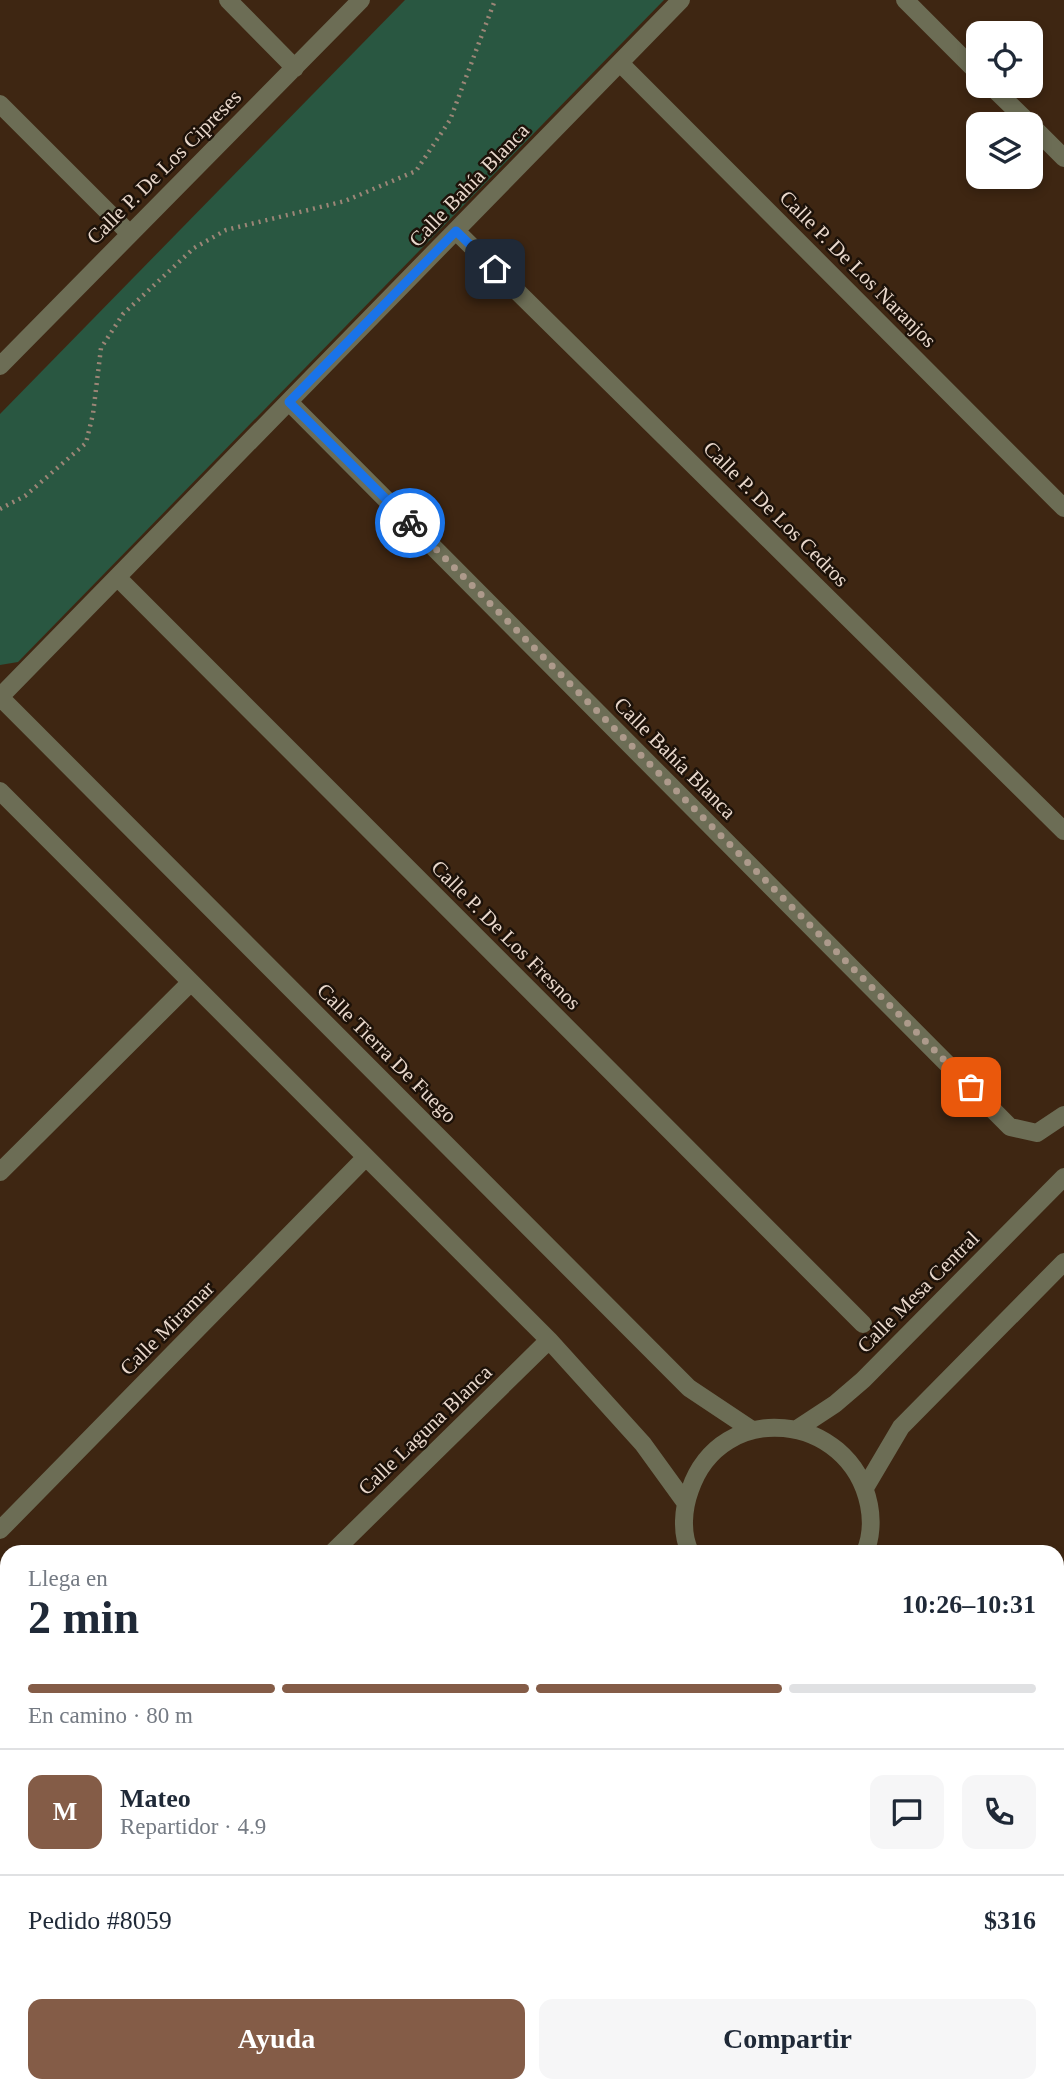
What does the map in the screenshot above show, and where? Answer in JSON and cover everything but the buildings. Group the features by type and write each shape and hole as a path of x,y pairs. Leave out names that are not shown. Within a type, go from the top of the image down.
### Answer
{"street":[{"path":"228,0 295,68"},
{"name":"Calle P. De Los Cipreses","path":"0,366 361,0"},
{"name":"Calle Bahía Blanca","path":"0,697 681,0"},
{"path":"905,0 966,61"},
{"name":"Calle P. De Los Naranjos","path":"620,63 1064,508"},
{"path":"1003,98 1017,112"},
{"path":"0,104 130,234"},
{"path":"1043,138 1064,158"},
{"name":"Calle P. De Los Cedros","path":"456,231 1064,831"},
{"name":"Calle Bahía Blanca","path":"289,402 1010,1127 1037,1133 1064,1115"},
{"name":"Calle P. De Los Fresnos","path":"117,578 863,1324"},
{"name":"Calle Tierra De Fuego","path":"0,697 689,1388 751,1430"},
{"path":"0,791 549,1340 643,1444 685,1502"},
{"path":"0,1172 191,982"},
{"name":"Calle Miramar","path":"0,1530 366,1157"},
{"name":"Calle Mesa Central","path":"797,1429 835,1404 863,1380 1064,1177"},
{"path":"865,1488 901,1427 1064,1262"},
{"name":"Calle Laguna Blanca","path":"340,1545 549,1340"},
{"path":"685,1545 683,1524 685,1502 694,1477 709,1456 728,1440 751,1430 797,1429 819,1437 839,1450 855,1467 865,1488 871,1516 869,1545"}],"path":[{"path":"0,509 25,496 86,443 93,414 101,348 122,314 194,248 226,230 345,201 416,170 450,120 495,0"}],"green space":[{"path":"405,0 664,0 18,662 0,665 0,414"}],"way so far":[{"path":"410,523 971,1087"}],"route":[{"path":"410,523 289,402 456,231 495,269"}]}
